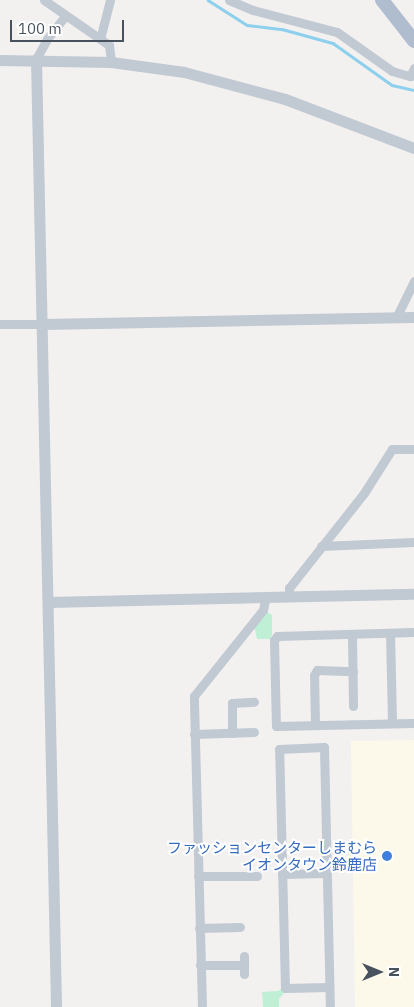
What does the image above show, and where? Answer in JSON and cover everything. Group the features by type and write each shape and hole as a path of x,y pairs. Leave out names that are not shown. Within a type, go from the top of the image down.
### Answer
{"main road":[{"path":"382,0 414,41"}],"street":[{"path":"44,0 108,46 111,62"},
{"path":"100,39 110,0"},
{"path":"229,0 253,10 337,32 392,71 410,76 414,68"},
{"path":"56,1007 36,59 47,38 65,16"},
{"path":"0,60 36,59 111,62 225,82 285,99 414,148"},
{"path":"396,318 414,281"},
{"path":"0,324 414,317"},
{"path":"289,596 289,588 364,493 392,449 414,448"},
{"path":"322,546 414,542"},
{"path":"48,602 414,594"},
{"path":"202,1007 194,696 263,610 266,596"},
{"path":"414,632 276,636 274,640 276,726 414,723"},
{"path":"390,633 392,723"},
{"path":"352,634 353,706"},
{"path":"315,726 314,675 317,670 353,671"},
{"path":"232,733 232,704 254,702"},
{"path":"194,734 254,732"},
{"path":"329,987 285,988 279,749 324,748 330,1007"},
{"path":"282,874 326,873"},
{"path":"198,876 257,876"},
{"path":"199,928 240,927"},
{"path":"200,965 244,965"}],"shaded area":[{"path":"414,740 414,1007 355,1007 351,741"}],"green space":[{"path":"265,611 272,615 272,635 270,639 257,639 254,625"},
{"path":"282,988 286,991 279,999 279,1007 263,1007 262,992 278,991"}],"waterway":[{"path":"208,0 247,25 282,29 333,43 392,85 414,90"}],"place":[{"name":"ファッションセンターしまむら イオンタウン鈴鹿店","path":"387,856"}]}
